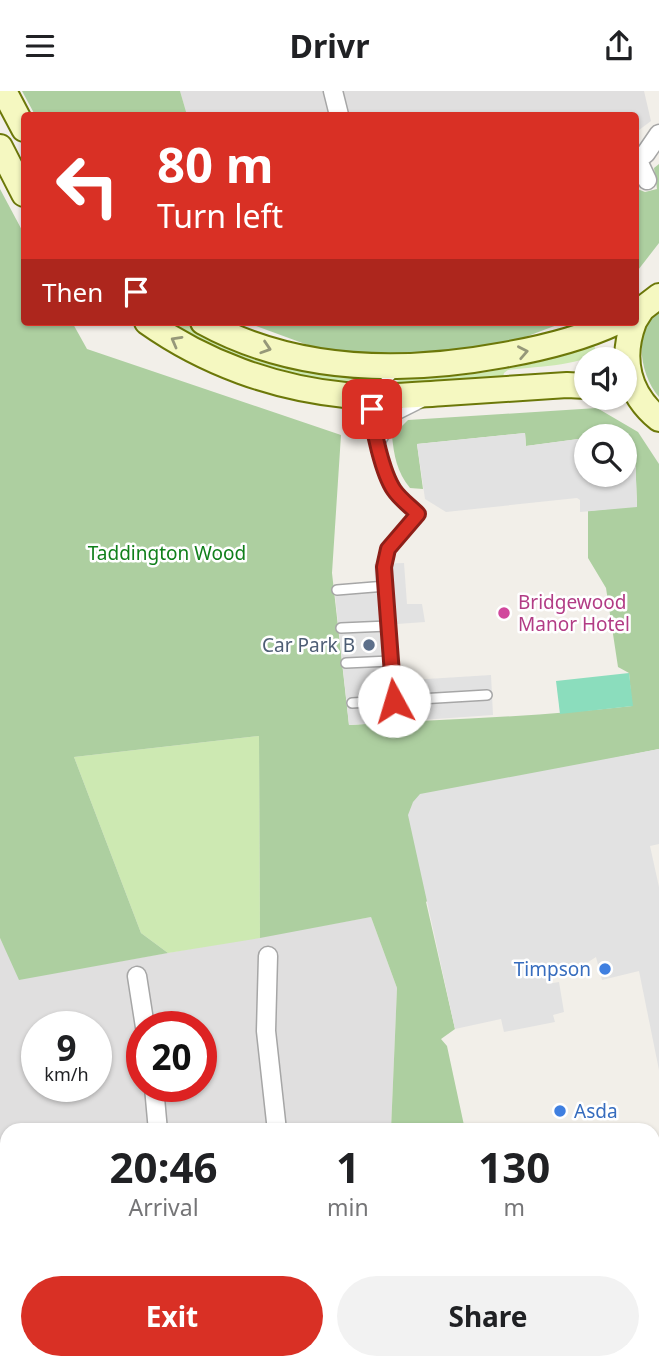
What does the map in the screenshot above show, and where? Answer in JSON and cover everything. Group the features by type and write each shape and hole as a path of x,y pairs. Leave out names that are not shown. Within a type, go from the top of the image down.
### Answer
{"street":[{"path":"4,91 21,123"},
{"path":"333,91 339,112"},
{"path":"639,159 656,139"},
{"path":"0,147 21,188"},
{"path":"639,165 647,180"},
{"path":"153,326 198,352 251,375 302,389 373,397 574,385"},
{"path":"211,326 231,336 294,357 352,366 400,367 455,363 540,349 582,337 608,326"},
{"path":"635,326 627,347 626,362 632,384 653,414"},
{"path":"637,406 653,414"},
{"path":"268,956 266,1031 276,1123"},
{"path":"136,976 142,1011"},
{"path":"155,1102 157,1123"}],"lane":[{"path":"394,701 384,567 388,549 418,514 401,498 390,482 372,419 373,397 400,367"},
{"path":"379,444 397,415 438,393"},
{"path":"337,590 386,586"},
{"path":"341,628 388,626"},
{"path":"346,663 390,661"},
{"path":"352,703 487,695"}],"shaded area":[{"path":"180,91 644,91 651,121 639,130 639,112 186,112"},
{"path":"525,433 526,446 574,440 574,487 636,487 637,507 580,512 580,500 577,498 446,512 425,499 417,444"},
{"name":"Car Park B","path":"404,563 407,604 422,604 425,622 397,624 398,670 410,669 411,680 491,675 493,715 349,725 334,586 375,581 374,564"},
{"path":"659,749 659,844 650,846 659,887 659,1070 639,971 602,980 596,957 582,966 552,973 548,977 547,984 559,982 564,1012 553,1015 555,1022 504,1032 501,1019 455,1029 408,815 413,802 420,794"},
{"path":"371,917 397,988 391,1123 0,1123 0,938 20,979"}],"green space":[{"path":"22,91 180,91 186,112 33,112"},
{"path":"659,164 659,243 639,269 639,190 645,192 657,189 654,168"},
{"name":"Taddington Wood","path":"0,189 21,228 21,326 74,326 87,349 341,435 332,573 349,725 632,706 629,673 618,667 606,588 588,558 588,511 637,506 638,432 659,464 659,749 580,765 426,902 455,1029 441,1039 447,1046 464,1123 391,1123 397,988 371,917 260,938 259,736 74,757 141,933 168,953 19,980 0,938"},
{"path":"659,311 659,397 647,377 642,341 650,319"},
{"path":"171,326 193,326 212,337 382,379 372,388 343,387 253,366"},
{"path":"256,326 554,326 520,339 423,355 370,355 316,348"},
{"path":"574,352 574,362 508,370 502,381 389,385 406,378 457,376"},
{"name":"Taddington Wood","path":"600,410 624,424 574,424 574,440 526,446 525,433 417,444 423,489 410,488 395,457 392,436 408,420"},
{"path":"629,673 633,706 560,714 556,681"},
{"path":"259,736 260,938 168,953 141,933 74,757"}],"place":[{"name":"Bridgewood Manor Hotel","path":"504,613"},
{"name":"Car Park B","path":"369,645"},
{"name":"Timpson","path":"605,969"},
{"name":"Asda","path":"560,1111"}],"route":[{"path":"372,409 374,430 390,482 401,498 418,514 388,549 384,567 394,701"}]}
